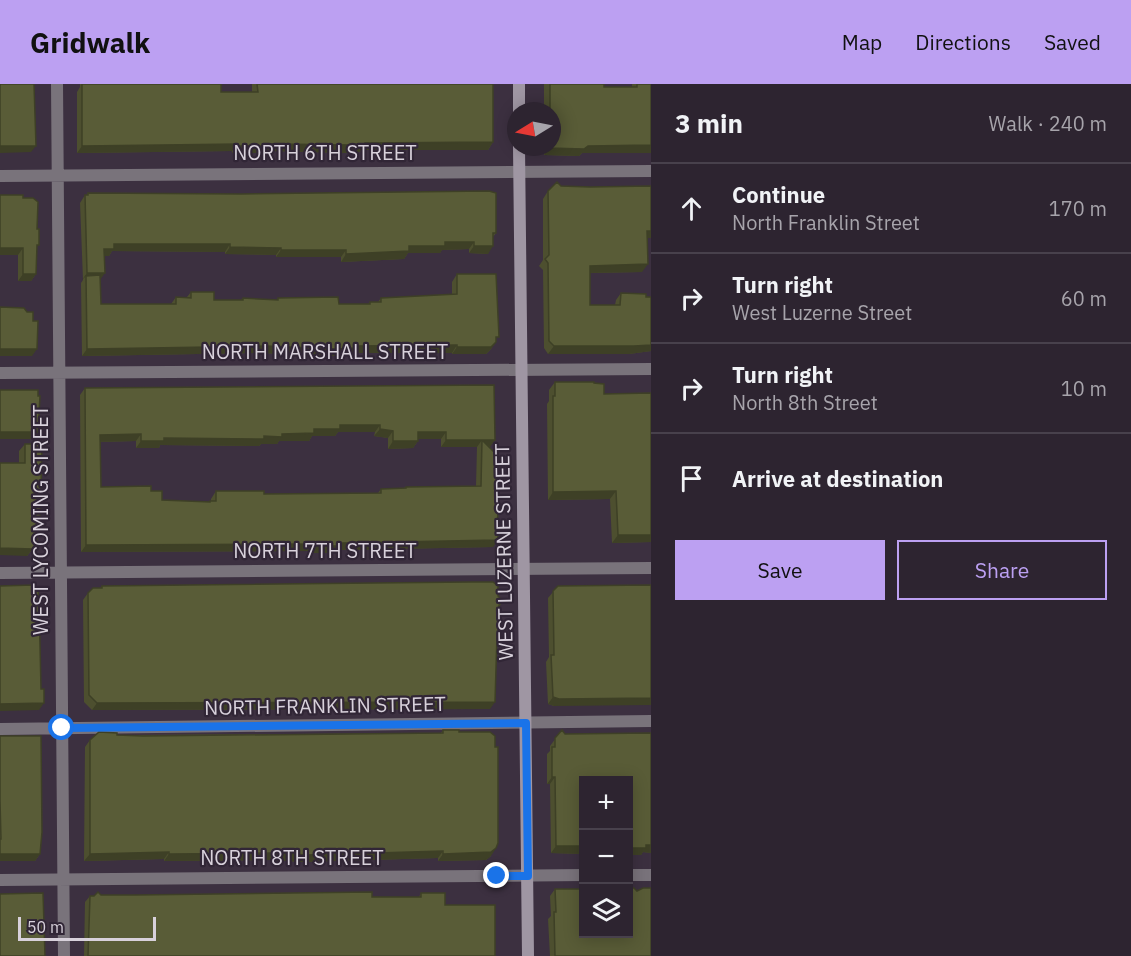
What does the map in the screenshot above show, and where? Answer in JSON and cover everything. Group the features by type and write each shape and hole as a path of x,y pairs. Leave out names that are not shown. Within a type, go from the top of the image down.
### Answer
{"street":[{"name":"WEST LYCOMING STREET","path":"57,84 64,956"},
{"path":"519,84 519,102"},
{"name":"WEST LUZERNE STREET","path":"519,156 527,953"},
{"name":"NORTH 6TH STREET","path":"0,176 651,171"},
{"name":"NORTH MARSHALL STREET","path":"0,373 651,369"},
{"name":"NORTH 7TH STREET","path":"0,573 651,568"},
{"name":"NORTH FRANKLIN STREET","path":"0,729 651,722"},
{"name":"NORTH 8TH STREET","path":"0,880 579,875"},
{"path":"633,875 651,875"}],"building":[{"path":"0,84 34,84 36,146 0,146"},
{"path":"82,84 221,84 221,92 258,92 257,84 493,84 493,142 82,146"},
{"path":"550,84 604,84 604,87 637,87 637,84 651,84 651,145 561,148 561,102 550,102"},
{"path":"557,182 561,186 651,186 651,231 647,231 648,264 590,266 590,305 620,305 621,293 646,294 646,297 651,297 651,345 554,346 549,341 548,263 545,259 549,255 548,191"},
{"path":"489,191 496,193 496,233 493,233 493,246 474,246 474,242 445,242 445,246 409,246 409,251 346,254 346,250 281,250 281,248 230,247 230,244 114,244 114,249 104,249 105,273 87,273 85,195 88,193"},
{"path":"0,195 23,195 23,198 33,198 38,202 39,245 37,245 36,274 23,274 23,248 0,248"},
{"path":"457,274 496,274 499,337 496,337 496,342 491,347 457,347 457,345 356,346 356,348 336,349 266,346 87,349 86,276 100,275 101,304 176,304 176,297 191,298 191,292 214,292 214,300 338,297 339,304 370,304 370,302 381,302 381,298 457,294"},
{"path":"0,307 24,308 27,312 33,312 33,321 38,321 37,349 0,349"},
{"path":"555,382 604,384 604,394 651,393 651,535 618,535 616,491 553,492"},
{"path":"494,385 495,440 482,440 497,455 498,540 342,543 342,546 317,546 317,544 86,545 85,388","holes":["340,425 380,425 380,429 393,431 393,441 418,441 418,432 446,432 446,440 482,440 481,486 406,487 381,489 381,493 264,494 264,491 216,491 216,501 162,500 162,491 151,491 151,486 101,487 100,435 141,434 141,441 164,441 164,438 264,439 264,436 282,437 282,434 314,433 314,429 340,429"]},
{"path":"0,390 38,390 38,396 40,396 38,432 0,432"},
{"path":"25,444 42,444 40,533 37,533 37,543 33,549 0,548 0,463 25,463"},
{"path":"493,582 498,586 498,596 503,601 499,605 495,702 97,703 89,695 88,593 93,588 102,588 102,586"},
{"path":"34,585 38,590 39,600 41,689 44,689 44,703 0,704 0,586"},
{"path":"651,585 651,698 559,699 553,697 551,655 554,655 553,591 558,586"},
{"path":"443,730 490,732 495,736 495,747 498,747 498,843 491,852 307,855 169,854 169,852 90,854 90,740 99,732 143,736 443,733"},
{"path":"562,730 565,734 651,733 651,845 646,845 646,848 633,848 633,776 579,776 579,846 556,846 555,777 552,777 552,747 555,747 555,738"},
{"path":"0,736 41,736 42,832 40,854 0,854"},
{"path":"633,888 637,891 651,888 651,956 555,956 555,889 579,889 579,938 633,938"},
{"path":"98,892 101,895 135,895 372,892 372,897 421,897 421,893 445,893 445,905 495,905 495,956 88,956 90,896"},
{"path":"43,893 45,956 0,956 0,894"}],"route":[{"path":"62,728 526,723 528,876 497,876"}]}
